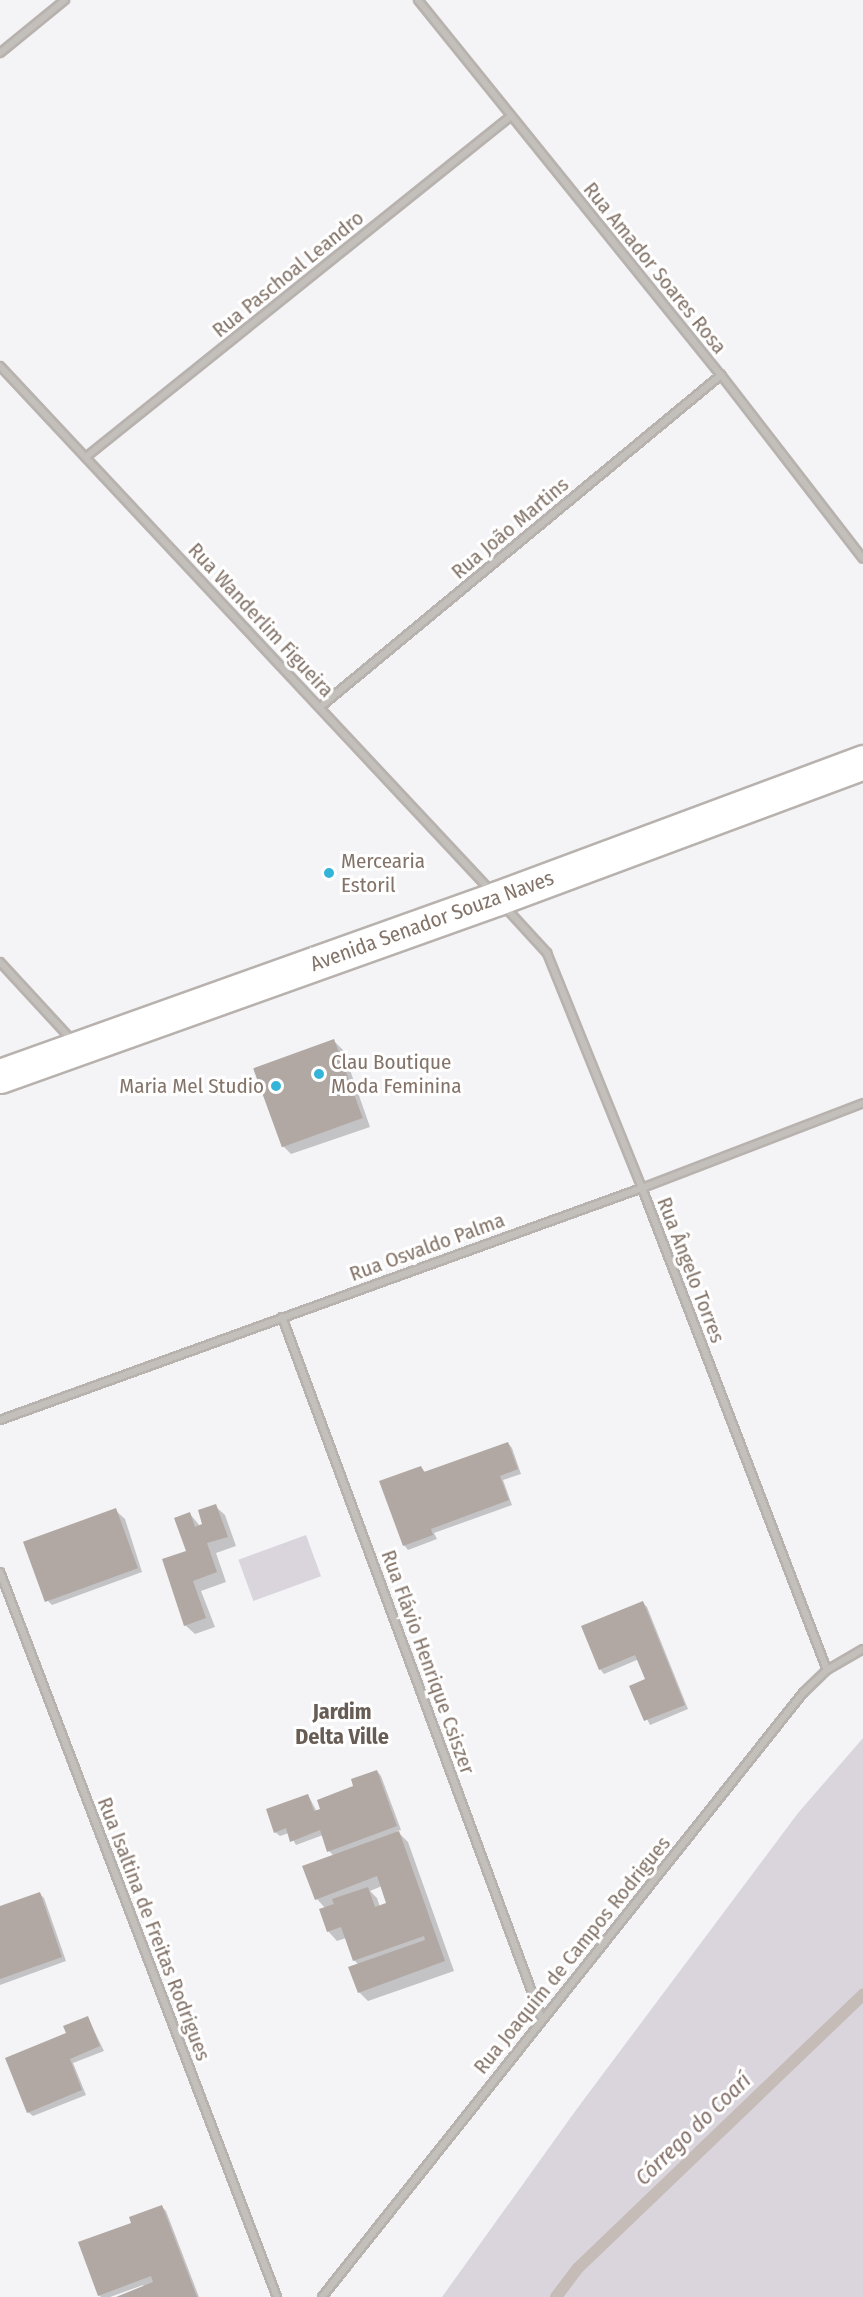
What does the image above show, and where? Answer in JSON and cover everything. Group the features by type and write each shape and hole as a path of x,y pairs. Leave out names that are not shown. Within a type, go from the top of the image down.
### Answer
{"street":[{"path":"0,53 65,0"},
{"name":"Rua Amador Soares Rosa","path":"418,0 510,117 721,375 863,559"},
{"name":"Rua Paschoal Leandro","path":"86,457 510,117"},
{"name":"Rua Wanderlim Figueira","path":"0,366 498,898"},
{"name":"Rua João Martins","path":"320,707 721,375"},
{"name":"Avenida Senador Souza Naves","path":"0,1076 498,898 863,762"},
{"name":"Rua Ângelo Torres","path":"498,898 547,953 642,1188 827,1670"},
{"path":"0,962 80,1048"},
{"name":"Rua Osvaldo Palma","path":"0,1420 642,1188 863,1103"},
{"name":"Rua Flávio Henrique Csiszer","path":"282,1317 542,2019"},
{"name":"Rua Isaltina de Freitas Rodrigues","path":"0,1572 277,2297"},
{"name":"Rua Joaquim de Campos Rodrigues","path":"322,2297 803,1693 827,1670 863,1649"}],"shaded area":[{"path":"306,1535 321,1576 253,1601 238,1560"},
{"path":"863,1738 863,2297 442,2297 576,2110 798,1813"}],"building":[{"path":"334,1039 363,1118 282,1147 253,1068"},
{"path":"508,1442 518,1469 500,1476 509,1500 431,1529 433,1535 403,1546 379,1481 421,1466 424,1472"},
{"path":"216,1504 228,1537 207,1543 217,1572 193,1581 206,1618 184,1626 162,1559 186,1551 174,1518 190,1512 195,1527 202,1524 198,1510"},
{"path":"116,1508 138,1568 45,1602 23,1542"},
{"path":"643,1601 685,1705 644,1721 629,1686 645,1679 635,1655 599,1670 581,1626"},
{"path":"377,1770 397,1826 327,1852 320,1830 290,1842 286,1828 274,1833 266,1809 308,1794 314,1811 320,1809 317,1800 353,1786 351,1779"},
{"path":"399,1831 445,1961 358,1993 348,1967 425,1940 424,1936 353,1961 341,1927 327,1932 319,1909 334,1904 332,1899 368,1887 375,1907 386,1903 377,1876 315,1900 302,1866"},
{"path":"40,1892 62,1957 0,1979 0,1906"},
{"path":"88,2016 100,2046 70,2059 82,2090 27,2113 5,2058 66,2033 63,2026"},
{"path":"162,2205 197,2297 116,2297 153,2282 151,2276 98,2296 78,2242 131,2223 129,2217"}],"waterway":[{"name":"Córrego do Coarí","path":"556,2297 578,2268 863,1995"}],"place":[{"name":"Mercearia Estoril","path":"329,873"},
{"name":"Clau Boutique Moda Feminina","path":"319,1074"},
{"name":"Maria Mel Studio","path":"276,1086"}],"district":[{"name":"Jardim Delta Ville","path":"342,1724"}]}
